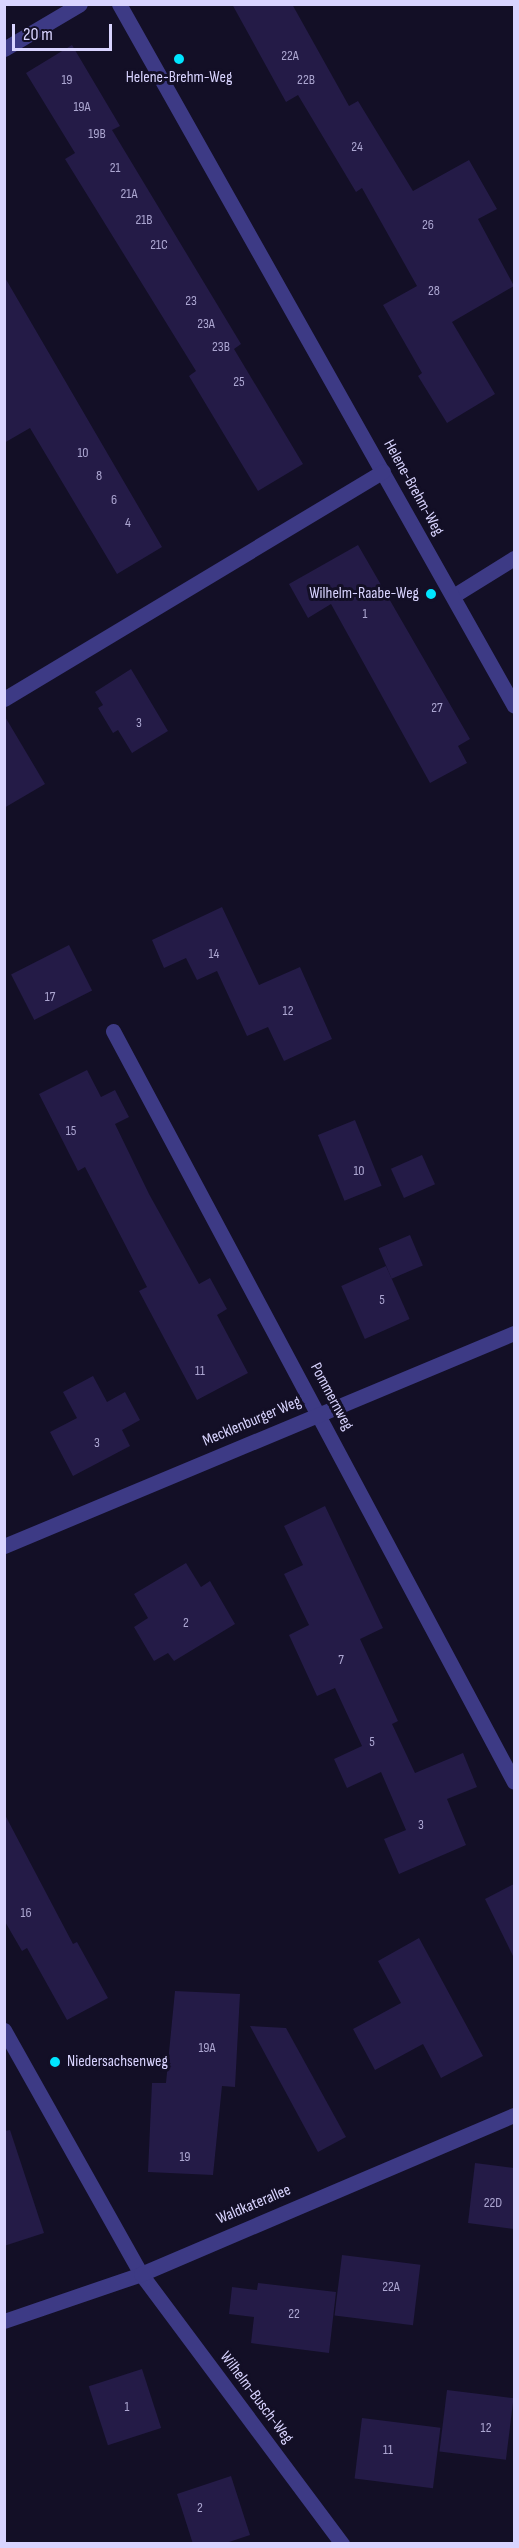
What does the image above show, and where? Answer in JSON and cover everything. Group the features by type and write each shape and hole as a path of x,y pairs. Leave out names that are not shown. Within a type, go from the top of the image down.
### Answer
{"street":[{"path":"4,49 80,4"},
{"name":"Helene-Brehm-Weg","path":"119,4 514,706"},
{"path":"4,699 382,471"},
{"path":"453,596 514,558"},
{"name":"Pommernweg","path":"113,1031 320,1413 514,1782"},
{"name":"Mecklenburger Weg","path":"4,1546 514,1333"},
{"path":"4,2030 141,2274"},
{"name":"Waldkaterallee","path":"4,2321 141,2274 514,2115"},
{"name":"Wilhelm-Busch-Weg","path":"141,2274 342,2544"}],"building":[{"path":"232,4 292,4 349,106 358,101 413,191 469,160 497,209 478,219 514,286 452,322 495,394 447,423 418,376 422,373 383,305 417,286 362,188 356,192 298,95 286,102"},
{"path":"72,45 120,126 112,130 241,344 234,349 303,464 258,491 189,376 196,371 65,159 75,153 26,73"},
{"path":"4,276 162,547 117,574 30,428 4,443"},
{"path":"358,545 470,739 458,746 467,763 430,783 331,604 308,618 289,584"},
{"path":"131,669 168,731 132,753 118,730 113,733 98,708 103,705 95,692"},
{"path":"4,715 45,784 4,808"},
{"path":"222,907 259,985 300,967 332,1039 284,1061 268,1027 247,1036 217,971 197,980 186,958 164,968 152,940"},
{"path":"69,945 92,990 34,1020 11,975"},
{"path":"87,1070 101,1097 115,1090 129,1117 115,1124 149,1194 199,1284 210,1278 227,1309 217,1315 248,1373 197,1400 139,1291 147,1287 85,1167 78,1171 39,1094"},
{"path":"355,1120 382,1186 345,1201 318,1135"},
{"path":"422,1155 435,1184 404,1198 391,1169"},
{"path":"410,1235 423,1265 392,1279 379,1248"},
{"path":"386,1266 410,1319 365,1339 341,1286"},
{"path":"93,1376 107,1402 125,1392 140,1420 122,1430 130,1446 73,1476 50,1432 77,1418 63,1392"},
{"path":"325,1506 383,1628 360,1639 398,1721 392,1724 415,1773 463,1753 477,1787 447,1799 466,1845 399,1874 384,1839 406,1830 381,1772 347,1788 334,1759 362,1746 335,1688 317,1696 289,1635 309,1625 284,1574 303,1565 284,1526"},
{"path":"186,1563 201,1587 210,1581 235,1624 174,1661 168,1653 154,1661 134,1627 148,1618 134,1594"},
{"path":"4,1813 73,1944 77,1942 108,1998 67,2020 27,1948 22,1951 4,1920"},
{"path":"514,1884 514,1958 485,1899"},
{"path":"419,1938 483,2056 441,2078 423,2044 375,2070 353,2029 401,2003 378,1961"},
{"path":"175,1991 240,1994 235,2087 222,2086 213,2175 148,2172 152,2083 166,2083"},
{"path":"250,2026 286,2028 346,2137 318,2152"},
{"path":"10,2130 44,2233 4,2246 4,2131"},
{"path":"475,2163 514,2168 514,2229 468,2223"},
{"path":"342,2255 420,2265 413,2325 335,2316"},
{"path":"258,2283 336,2292 329,2353 251,2343 254,2317 229,2314 232,2287 257,2290"},
{"path":"142,2369 161,2428 108,2445 89,2386"},
{"path":"447,2390 514,2398 506,2460 439,2452"},
{"path":"362,2418 440,2428 433,2488 355,2479"},
{"path":"231,2476 250,2535 223,2544 193,2544 177,2494"}],"place":[{"name":"Helene-Brehm-Weg","path":"179,59"},
{"name":"Wilhelm-Raabe-Weg","path":"431,594"},
{"name":"Niedersachsenweg","path":"55,2062"}]}
